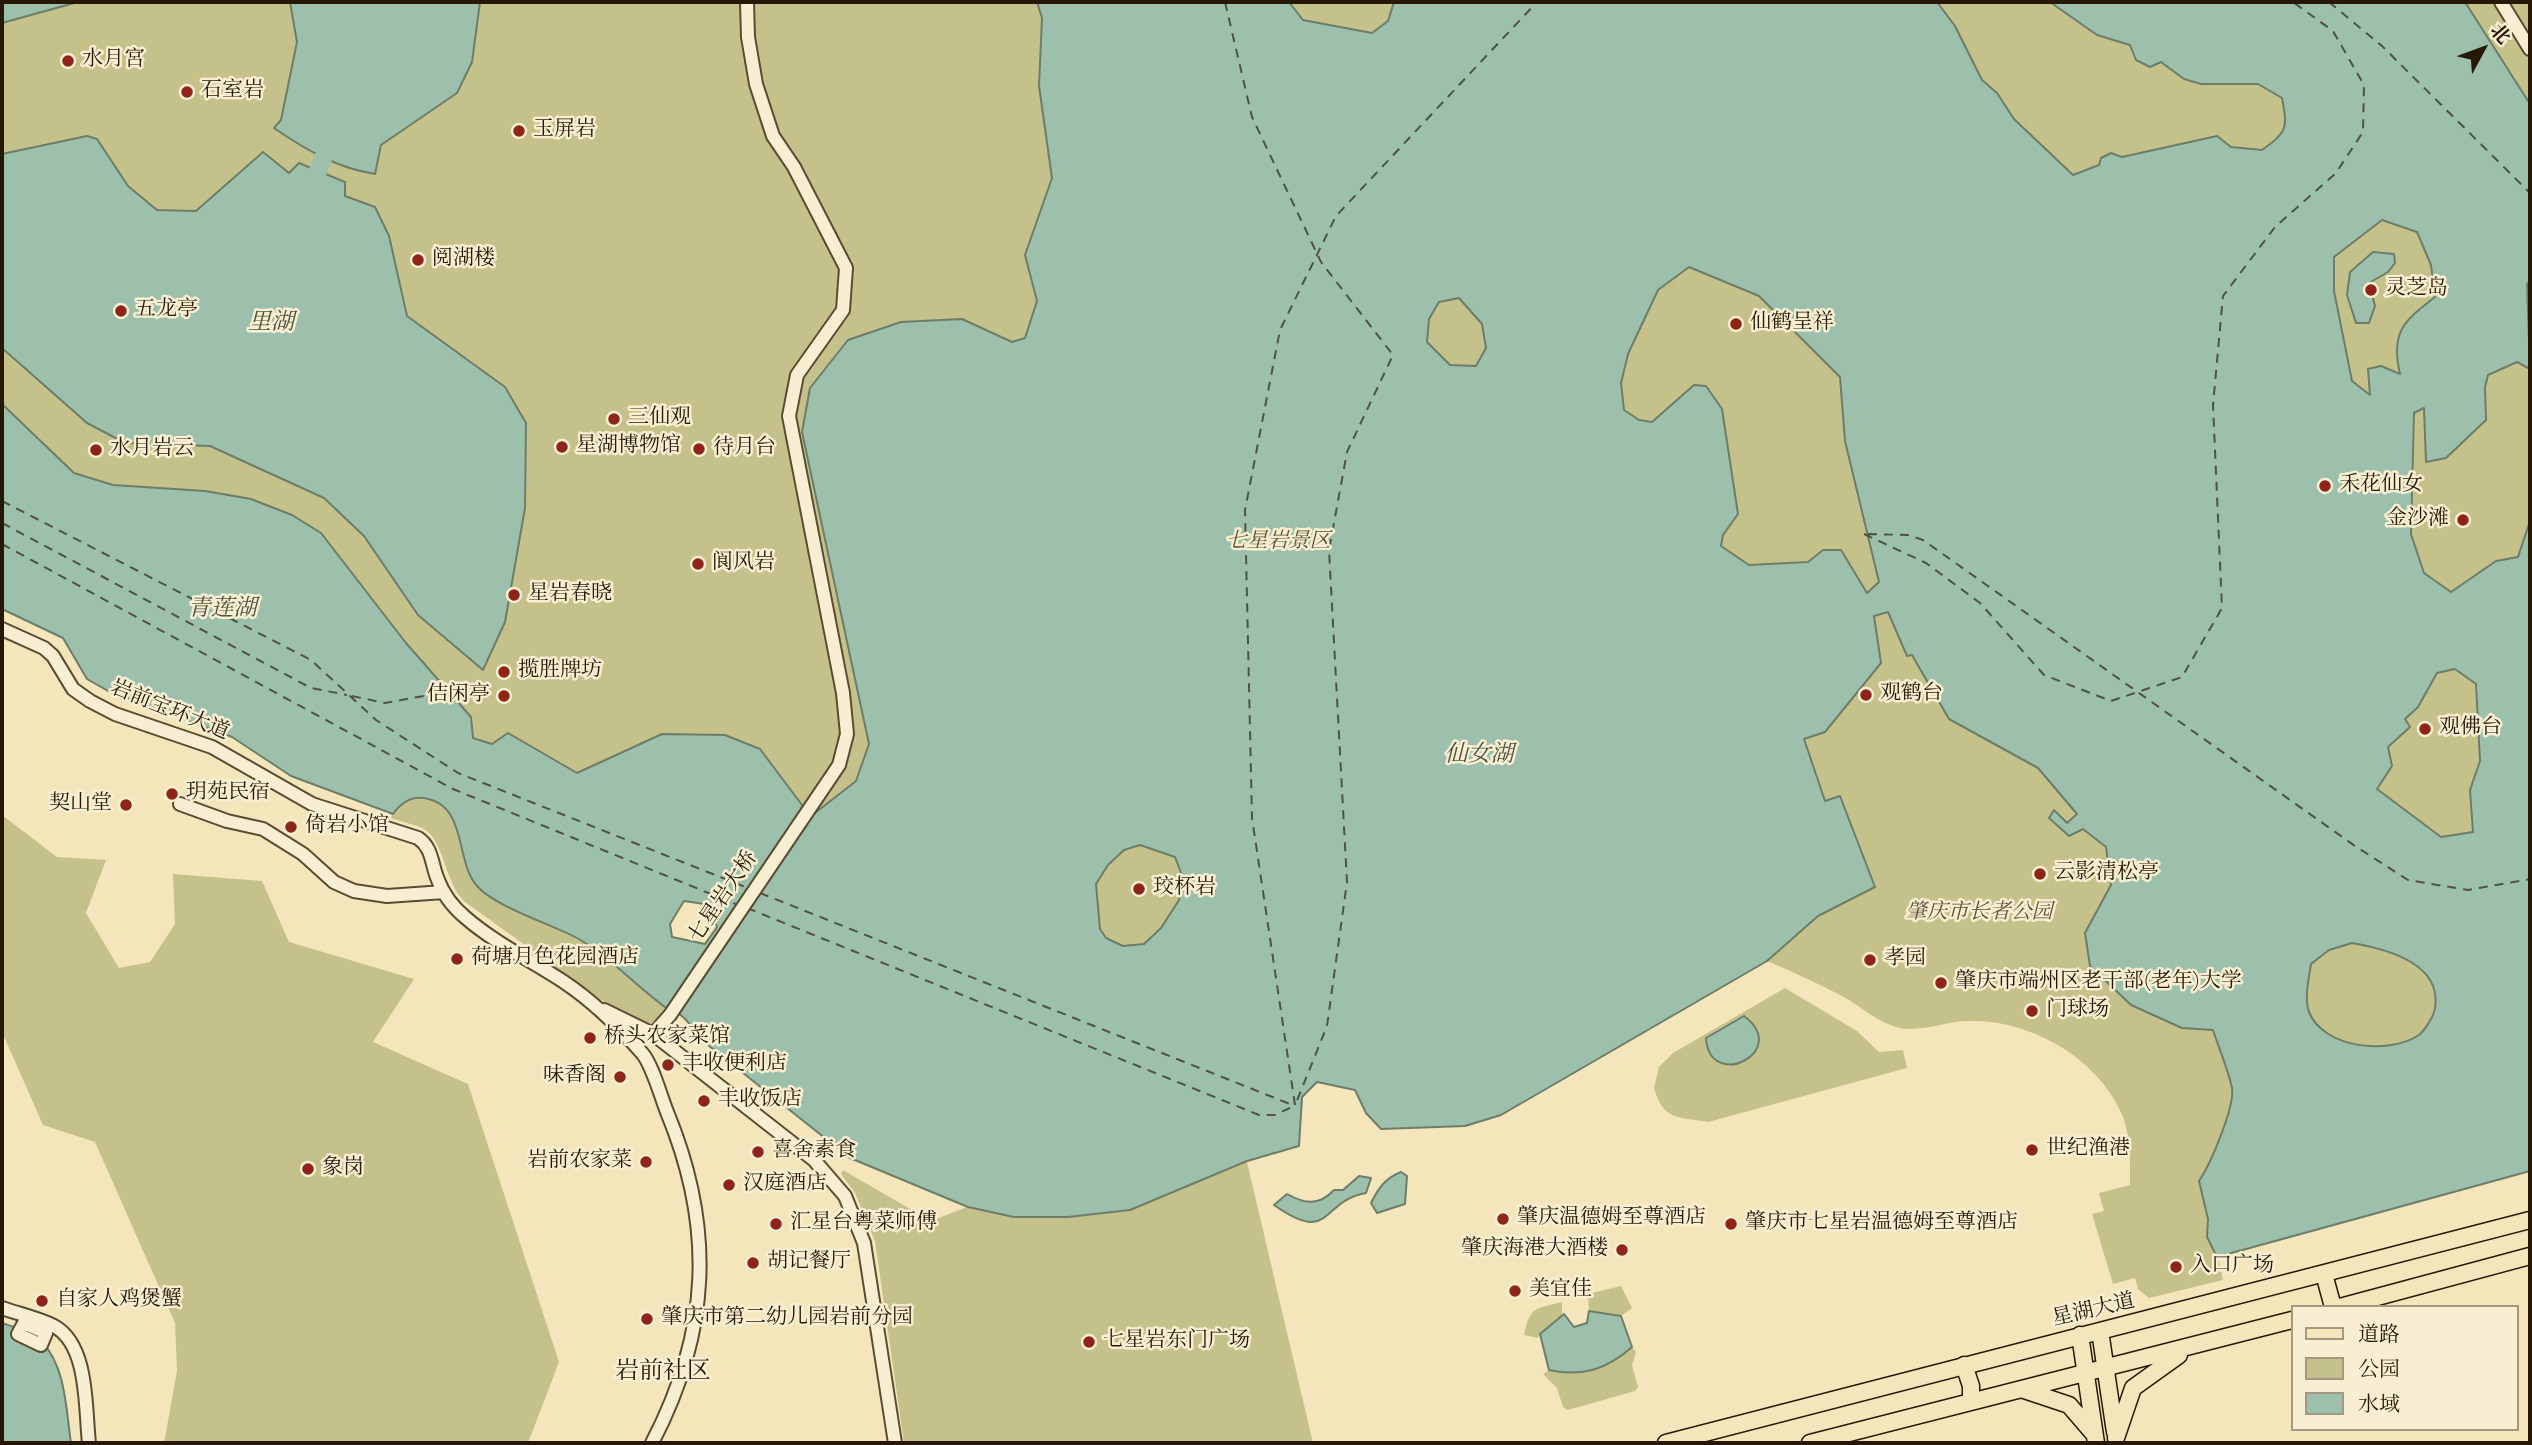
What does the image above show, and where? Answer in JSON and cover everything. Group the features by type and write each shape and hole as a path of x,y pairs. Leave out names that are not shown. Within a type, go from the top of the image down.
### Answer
{"main road":[{"name":"星湖大道","path":"1666,1443 2530,1220"},
{"path":"2347,1305 2530,1256"},
{"path":"2324,1274 2332,1305"},
{"path":"1810,1443 1971,1400 2187,1349 2290,1321"},
{"path":"2099,1331 2107,1369 2116,1441"},
{"path":"2080,1335 2096,1439"},
{"path":"2116,1441 2133,1388 2187,1349"},
{"path":"1964,1365 1971,1386 1971,1400"},
{"path":"2018,1389 2069,1405 2096,1439"}],"street":[{"name":"七星岩大桥","path":"640,1051 650,1053 656,1048 650,1034 670,1014 839,765 847,734 843,692 789,416 797,375 843,310 846,268 794,167 773,136 757,84 748,37 747,2"},
{"path":"2501,2 2530,49"},
{"name":"岩前宝环大道","path":"2,629 44,648 74,689 107,710 212,747 313,804 418,838 430,850 444,892"},
{"path":"180,804 271,834 303,854 334,882 354,891 387,896 444,892 468,920 589,1001 650,1034 814,1160 845,1196 864,1243 895,1443"},
{"path":"589,1001 640,1051"},
{"path":"650,1034 635,1039 681,1147 693,1186 701,1246 698,1307 692,1342 671,1406 652,1443"},
{"path":"2,1308 54,1326 69,1341 85,1381 89,1443"}],"green space":[{"name":"仙女湖","path":"2,2 2530,2 2530,1171 2218,1257 2223,1280 2149,1298 2138,1289 2135,1278 2113,1284 2092,1214 2104,1211 2099,1193 2130,1185 2130,1151 2126,1125 2112,1096 2098,1077 2080,1061 2038,1035 1992,1022 1960,1021 1917,1029 1893,1026 1829,989 1767,961 1501,1115 1465,1126 1381,1129 1366,1113 1355,1089 1317,1082 1303,1097 1299,1146 1247,1162 1313,1443 904,1443 875,1241 855,1193 841,1174 843,1170 931,1221 967,1207 850,1158 699,1038 682,1014 668,1009 649,1025 629,1020 465,902 458,894 431,835 420,827 391,818 398,807 409,800 422,797 435,801 454,819 467,867 479,888 513,910 591,946 667,1009 802,804 602,764 577,773 508,734 492,744 473,738 459,702 406,643 321,533 205,491 113,485 74,473 2,404"},
{"path":"2,815 57,857 106,860 86,913 119,968 150,962 175,924 173,874 262,881 289,942 414,979 373,1042 468,1084 559,1362 528,1443 164,1443 177,1371 175,1323 95,1142 43,1125 2,1032"},
{"path":"1785,988 1857,1031 1879,1052 1903,1050 1907,1068 1708,1122 1681,1118 1667,1112 1654,1088 1659,1067 1673,1053"},
{"path":"1621,1286 1632,1308 1621,1316 1589,1311 1588,1294"},
{"path":"1562,1302 1562,1318 1537,1338 1524,1335 1535,1310"},
{"path":"1632,1347 1636,1352 1632,1365 1638,1387 1635,1391 1568,1410 1563,1407 1557,1388 1543,1374 1549,1370 1583,1372 1603,1366"}],"water":[{"path":"2,2 78,2 2,23"},
{"path":"290,2 480,2 472,62 457,93 381,145 375,174 322,157 274,128 281,120 297,42"},
{"name":"仙女湖","path":"1037,2 1289,2 1303,20 1372,33 1388,21 1394,2 1937,2 1955,26 1982,80 1997,93 2014,119 2073,175 2099,165 2101,158 2111,153 2122,157 2217,136 2231,147 2262,150 2277,139 2284,129 2284,108 2282,98 2258,84 2201,84 2184,79 2161,62 2150,67 2136,60 2130,45 2097,35 2050,2 2465,2 2530,104 2530,280 2527,284 2530,369 2517,362 2488,375 2485,387 2486,420 2446,458 2426,462 2424,408 2414,413 2411,534 2424,573 2451,592 2496,561 2518,557 2530,521 2530,1171 2217,1257 2207,1237 2208,1219 2199,1181 2226,1122 2232,1088 2213,1030 2182,1028 2131,1005 2090,966 2085,933 2111,885 2106,847 2083,829 2069,836 2049,818 2054,810 2067,823 2077,814 2038,768 1949,719 1912,655 1907,656 1888,612 1874,616 1881,663 1825,732 1804,739 1825,801 1840,796 1875,887 1818,916 1767,961 1501,1115 1465,1126 1381,1129 1366,1113 1355,1090 1317,1082 1302,1097 1299,1146 1247,1161 1130,1210 1068,1217 1014,1217 968,1207 850,1158 699,1038 681,1015 665,1007 600,953 577,938 510,908 486,894 471,877 455,823 448,811 438,803 414,798 402,804 393,814 291,776 232,737 108,691 87,679 63,638 2,609 2,404 74,473 113,485 205,491 251,499 292,515 321,533 406,643 471,717 473,738 492,744 508,733 577,773 662,734 725,735 760,749 802,805 815,813 856,781 869,744 802,432 810,388 848,340 901,322 962,319 1012,342 1025,338 1037,301 1025,255 1052,178 1039,86 1042,18","holes":["2382,220 2417,232 2431,265 2435,297 2415,313 2402,329 2397,348 2400,374 2381,366 2368,369 2370,395 2352,381 2334,291 2334,257","1689,267 1759,296 1840,377 1845,441 1879,582 1867,593 1841,550 1823,550 1808,562 1749,565 1721,546 1723,535 1738,514 1722,409 1706,386 1694,385 1652,422 1639,420 1624,410 1621,383 1628,354 1658,290","1459,298 1482,324 1486,348 1476,366 1450,365 1427,342 1429,319 1439,302","2455,669 2476,684 2480,761 2470,790 2473,832 2441,837 2377,789 2392,766 2388,747 2410,727 2405,719 2418,707 2437,673","1140,845 1175,857 1183,878 1179,900 1161,928 1144,944 1123,946 1106,938 1100,929 1096,884 1108,865 1124,850","684,901 704,904 712,913 717,927 705,944 672,937 670,924","2352,943 2395,954 2421,969 2430,980 2435,993 2433,1015 2419,1035 2406,1041 2375,1046 2342,1041 2328,1034 2309,1012 2307,994 2311,964 2329,950"]},
{"name":"里湖","path":"87,136 97,139 128,186 157,210 196,211 263,152 289,173 299,163 345,182 345,196 375,207 389,236 407,316 505,387 526,423 525,508 505,622 483,670 418,615 364,536 324,498 210,446 125,443 87,423 2,348 2,154"},
{"path":"2373,252 2394,254 2395,263 2388,272 2369,283 2375,306 2369,323 2356,323 2347,295 2350,272"},
{"path":"1744,1016 1756,1029 1759,1042 1754,1053 1744,1061 1732,1064 1720,1062 1710,1054 1706,1038"},
{"path":"1401,1172 1407,1176 1405,1204 1377,1213 1371,1203 1376,1193 1386,1181"},
{"path":"1359,1176 1371,1178 1366,1193 1351,1197 1316,1221 1306,1222 1274,1205 1287,1194 1312,1202 1323,1199 1334,1190 1343,1190"},
{"path":"1589,1311 1621,1316 1632,1347 1613,1361 1593,1370 1572,1373 1549,1370 1540,1334 1564,1314 1574,1327 1587,1323"},
{"path":"2,1323 34,1335 50,1352 64,1390 71,1443 2,1443"}],"waterway":[{"path":"318,171 323,158"}],"ferry route":[{"path":"1225,2 1252,117 1321,262 1393,355 1347,452 1329,550 1347,882 1327,1026 1296,1103"},
{"path":"1295,1105 1252,818 1245,510 1280,330 1336,216 1537,2"},
{"path":"1864,534 1926,563 1980,603 2044,675 2111,701 2182,677 2222,608 2213,405 2223,296 2275,227 2336,173 2363,132 2364,85 2333,31 2293,2"},
{"path":"2329,2 2382,46 2530,193"},
{"path":"2,501 311,660 376,720 458,773 748,888"},
{"path":"2,523 311,688 347,695"},
{"path":"1868,534 1908,535 1923,540 2355,846 2408,880 2468,890 2530,879"},
{"path":"2,544 453,789 738,905"},
{"path":"352,696 385,703 434,694"},
{"path":"760,893 1295,1106"},
{"path":"747,908 1259,1115 1275,1115 1294,1106"}],"place":[{"name":"水月宮","path":"68,61"},
{"name":"石室岩","path":"187,92"},
{"name":"玉屏岩","path":"519,131"},
{"name":"阅湖楼","path":"418,260"},
{"name":"灵芝岛","path":"2371,290"},
{"name":"五龙亭","path":"121,311"},
{"name":"仙鹤呈祥","path":"1736,324"},
{"name":"三仙观","path":"614,419"},
{"name":"星湖博物馆","path":"562,447"},
{"name":"待月台","path":"699,449"},
{"name":"水月岩云","path":"96,450"},
{"name":"禾花仙女","path":"2325,486"},
{"name":"金沙滩","path":"2463,520"},
{"name":"阆风岩","path":"698,564"},
{"name":"星岩春晓","path":"514,595"},
{"name":"揽胜牌坊","path":"504,672"},
{"name":"观鹤台","path":"1866,695"},
{"name":"佶闲亭","path":"504,696"},
{"name":"观佛台","path":"2425,729"},
{"name":"玥苑民宿","path":"172,794"},
{"name":"契山堂","path":"126,805"},
{"name":"倚岩小馆","path":"291,827"},
{"name":"云影清松亭","path":"2040,874"},
{"name":"珓杯岩","path":"1139,889"},
{"name":"荷塘月色花园酒店","path":"457,959"},
{"name":"孝园","path":"1870,960"},
{"name":"肇庆市端州区老干部(老年)大学","path":"1941,983"},
{"name":"门球场","path":"2032,1011"},
{"name":"桥头农家菜馆","path":"590,1038"},
{"name":"丰收便利店","path":"668,1065"},
{"name":"味香阁","path":"620,1077"},
{"name":"丰收饭店","path":"704,1101"},
{"name":"世纪渔港","path":"2032,1150"},
{"name":"喜舍素食","path":"758,1152"},
{"name":"岩前农家菜","path":"646,1162"},
{"name":"象岗","path":"308,1169"},
{"name":"汉庭酒店","path":"729,1185"},
{"name":"肇庆温德姆至尊酒店","path":"1503,1219"},
{"name":"汇星台粤菜师傅","path":"776,1224"},
{"name":"肇庆市七星岩温德姆至尊酒店","path":"1731,1224"},
{"name":"肇庆海港大酒楼","path":"1622,1250"},
{"name":"胡记餐厅","path":"753,1263"},
{"name":"入口广场","path":"2176,1267"},
{"name":"美宜佳","path":"1515,1291"},
{"name":"自家人鸡煲蟹","path":"42,1301"},
{"name":"肇庆市第二幼儿园岩前分园","path":"647,1319"},
{"name":"七星岩东门广场","path":"1089,1342"}],"district":[{"name":"岩前社区","path":"663,1374"}],"park label":[{"name":"七星岩景区","path":"1278,543"},
{"name":"肇庆市长者公园","path":"1979,914"}],"water label":[{"name":"青莲湖","path":"222,611"}]}
